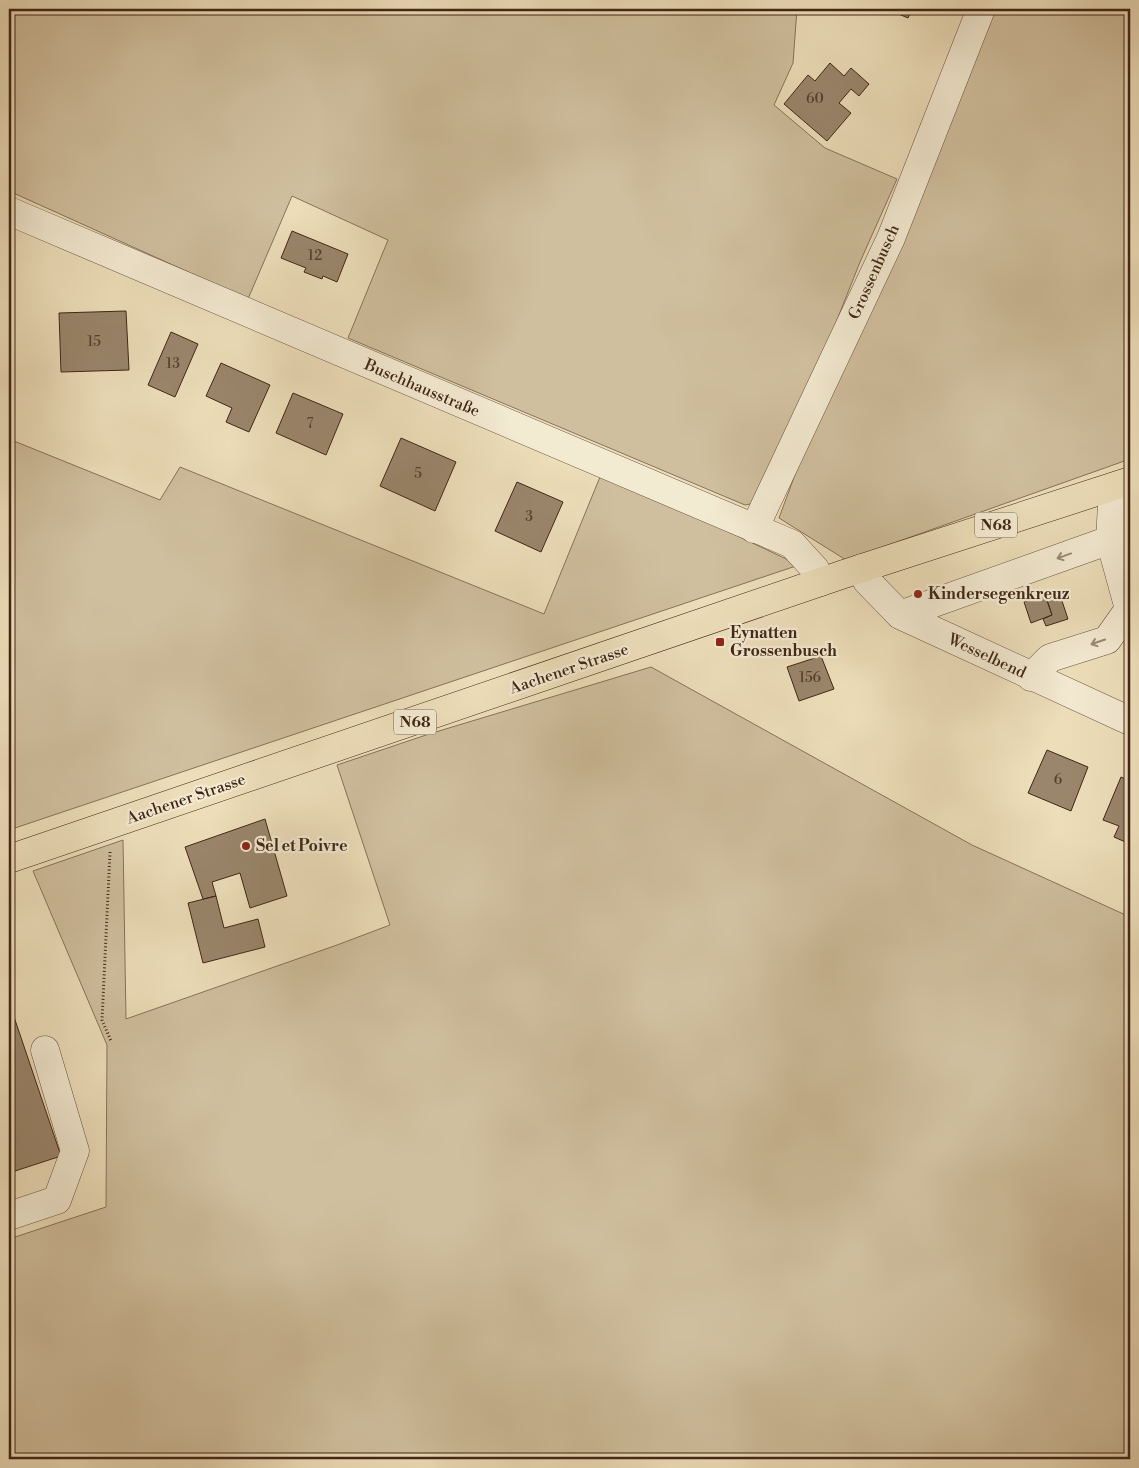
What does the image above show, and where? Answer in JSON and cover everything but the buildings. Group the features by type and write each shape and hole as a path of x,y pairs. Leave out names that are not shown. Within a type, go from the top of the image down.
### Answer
{"main road":[{"name":"Aachener Strasse","path":"9,859 820,582 1122,484"}],"street":[{"name":"Grossenbusch","path":"754,529 890,238 981,9"},
{"name":"Buschhausstraße","path":"9,211 792,544 815,569 820,582"},
{"path":"1031,677 1050,658 1106,640 1129,610 1110,540 1122,484"},
{"path":"900,615 1110,540"},
{"name":"Wesselbend","path":"862,568 867,581 900,615 1130,722"},
{"path":"9,1216 57,1200 75,1151 45,1050"}],"path":[{"path":"111,824 102,1020 111,1041"}],"shaded area":[{"path":"9,9 797,9 793,63 774,105 825,148 897,179 860,262 765,501 745,505 348,338 388,240 292,196 248,299 9,191"},
{"path":"984,9 1130,9 1130,459 846,560 779,518 903,183"},
{"path":"9,439 160,500 180,467 544,614 602,472 799,565 9,830"},
{"path":"651,667 972,845 1130,917 1130,1459 9,1459 9,1239 106,1207 107,1045 33,871 123,840 126,1019 390,925 337,765 429,734"}],"place":[{"name":"Kindersegenkreuz","path":"918,594"},
{"name":"Eynatten Grossenbusch","path":"720,642"},
{"name":"Sel et Poivre","path":"246,846"}]}
